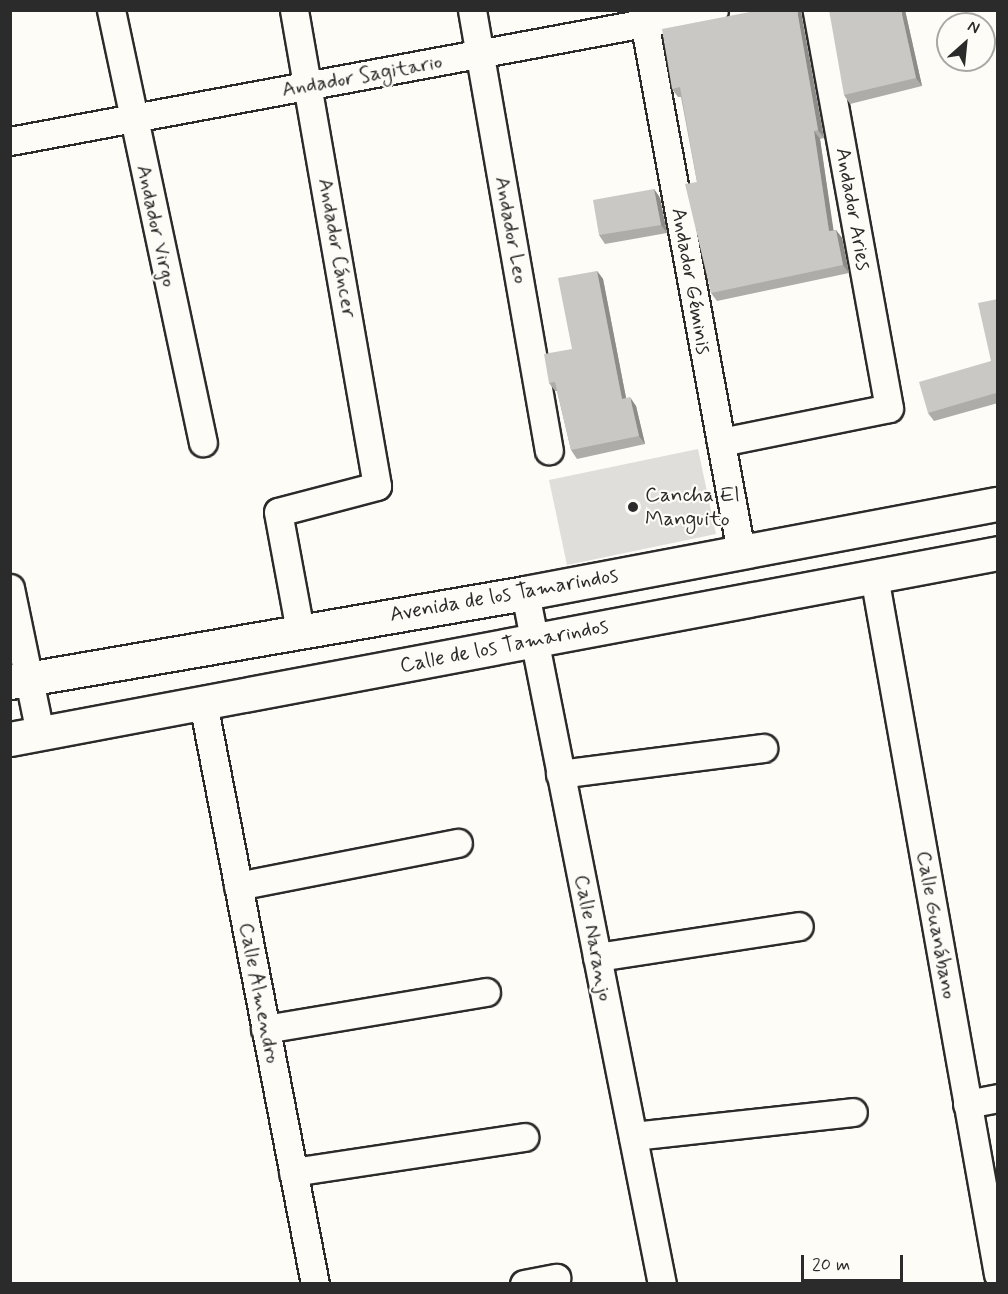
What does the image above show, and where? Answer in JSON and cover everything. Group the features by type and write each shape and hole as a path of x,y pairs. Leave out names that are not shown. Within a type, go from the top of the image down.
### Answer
{"street":[{"name":"Andador Virgo","path":"111,10 203,442"},
{"name":"Andador Cáncer","path":"294,10 310,86 377,486 278,512 300,631"},
{"name":"Andador Leo","path":"472,10 549,450"},
{"name":"Andador Sagitario","path":"10,141 481,55 643,18 714,10"},
{"name":"Andador Aries","path":"721,442 889,408 817,10"},
{"name":"Andador Géminis","path":"643,18 741,552"},
{"name":"Avenida de los Tamarindos","path":"20,680 525,593 998,504"},
{"name":"Calle de los Tamarindos","path":"26,736 998,553"},
{"name":"Calle Guanábano","path":"874,576 998,1274"},
{"path":"10,588 26,736"},
{"name":"Calle Naranjo","path":"525,593 662,1284"},
{"name":"Calle Almendro","path":"203,703 315,1284"},
{"path":"561,774 764,748"},
{"path":"238,886 458,843"},
{"path":"597,957 799,926"},
{"path":"265,1029 486,992"},
{"path":"967,1104 998,1098"},
{"path":"633,1136 853,1112"},
{"path":"293,1172 524,1137"},
{"path":"524,1284 556,1278"}],"shaded area":[{"name":"Cancha El Manguito","path":"698,449 716,534 567,565 549,480"}],"building":[{"path":"760,10 797,10 818,130 814,131 829,231 836,230 843,265 711,293 685,184 697,182 680,87 672,89 662,29"},
{"path":"829,10 901,10 916,78 844,95"},
{"path":"654,189 661,225 599,235 593,200"},
{"path":"597,271 622,399 630,397 639,436 571,450 555,382 549,383 544,354 572,349 558,278"},
{"path":"998,299 998,402 996,393 928,413 919,382 991,361 978,303"}],"place":[{"name":"Cancha El Manguito","path":"633,507"}]}
